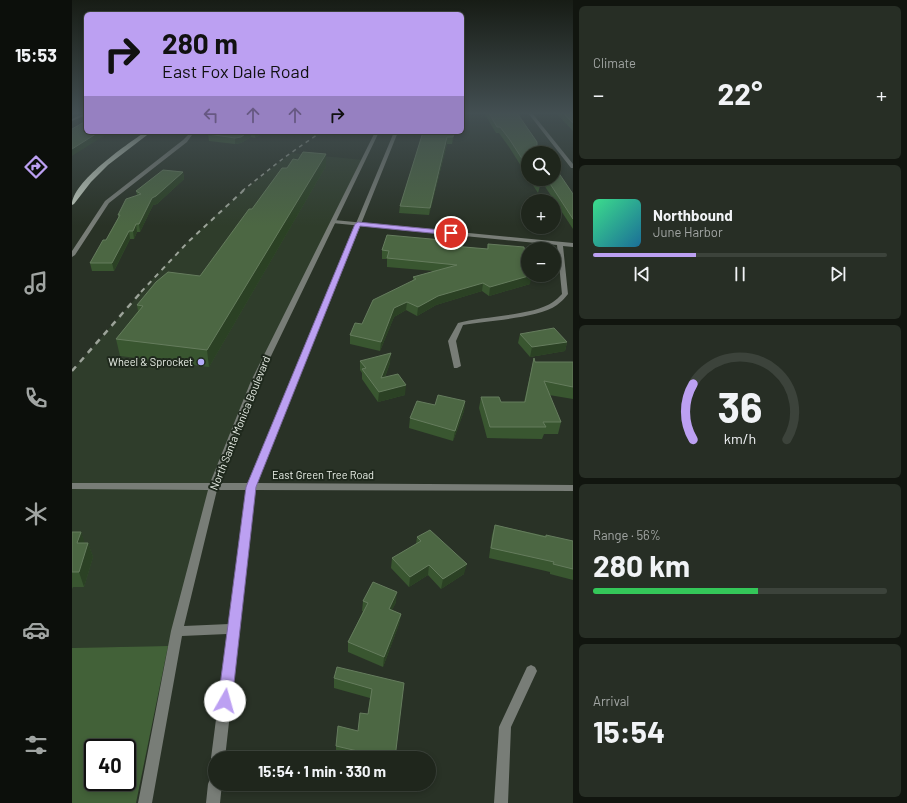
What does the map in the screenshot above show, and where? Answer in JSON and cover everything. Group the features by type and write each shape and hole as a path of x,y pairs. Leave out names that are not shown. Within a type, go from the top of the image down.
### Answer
{"main road":[{"path":"72,203 86,182 102,165 122,150"}],"street":[{"path":"72,255 107,202 173,150"},
{"name":"North Santa Monica Boulevard","path":"145,803 177,631 213,487 255,381 368,150"},
{"path":"219,751 251,487 388,150"},
{"path":"560,150 573,167"},
{"path":"334,222 540,242"},
{"path":"561,244 573,245"},
{"path":"457,366 452,342 460,324 480,319 530,312 554,304 564,294 561,256"},
{"name":"East Green Tree Road","path":"72,486 573,488"},
{"path":"177,631 234,629"},
{"path":"501,803 506,727 531,671"},
{"path":"213,803 214,791"}],"shaded area":[{"path":"292,153 364,160 255,381 213,487 174,646 72,648 72,371 185,244 221,210"}],"green space":[{"path":"168,646 136,803 72,803 72,648"}],"building":[{"path":"417,150 444,150 430,208 400,206"},
{"path":"517,150 521,150 521,157"},
{"path":"303,152 326,154 207,350 116,339 143,306 137,305 156,282 168,272 200,276 249,209 252,209 282,168 287,168 293,159 298,160"},
{"path":"163,170 183,172 152,198 139,224 136,224 133,231 129,231 112,263 90,263 103,240 106,240 120,215 118,215 126,199 141,194 136,191"},
{"path":"561,176 573,194 573,219 561,201 561,194 557,194 552,186 561,186"},
{"path":"387,235 442,240 441,245 488,249 488,244 521,247 521,278 490,287 483,283 438,296 418,307 407,302 394,308 381,342 350,335 355,323 362,324 373,300 416,279 413,277 457,265 387,258 389,251 382,250"},
{"path":"554,328 567,342 532,347 520,334"},
{"path":"391,353 381,378 398,374 406,385 379,392 362,369 366,368 360,361"},
{"path":"534,358 535,362 573,362 573,387 544,381 561,422 543,422 546,427 490,427 481,397 499,397 501,402 525,402"},
{"path":"438,395 465,401 455,431 410,418 417,401 435,405"},
{"path":"495,525 546,537 546,535 573,541 573,569 553,564 554,562 491,548"},
{"path":"430,530 467,564 443,579 429,565 410,577 392,558 421,541 417,537"},
{"path":"72,532 81,532 77,543 88,543 79,572 72,572"},
{"path":"373,582 397,592 389,609 401,614 384,657 348,642 368,603 363,601"},
{"path":"337,667 404,683 396,751 358,751 336,746 338,726 358,731 360,713 368,714 372,689 334,678"}],"railway":[{"path":"242,191 294,150"},
{"path":"141,292 188,242 244,190"},
{"path":"72,371 142,291"}],"place":[{"name":"Wheel & Sprocket","path":"201,362"}],"route":[{"path":"225,701 251,487 358,224 451,233"}]}
